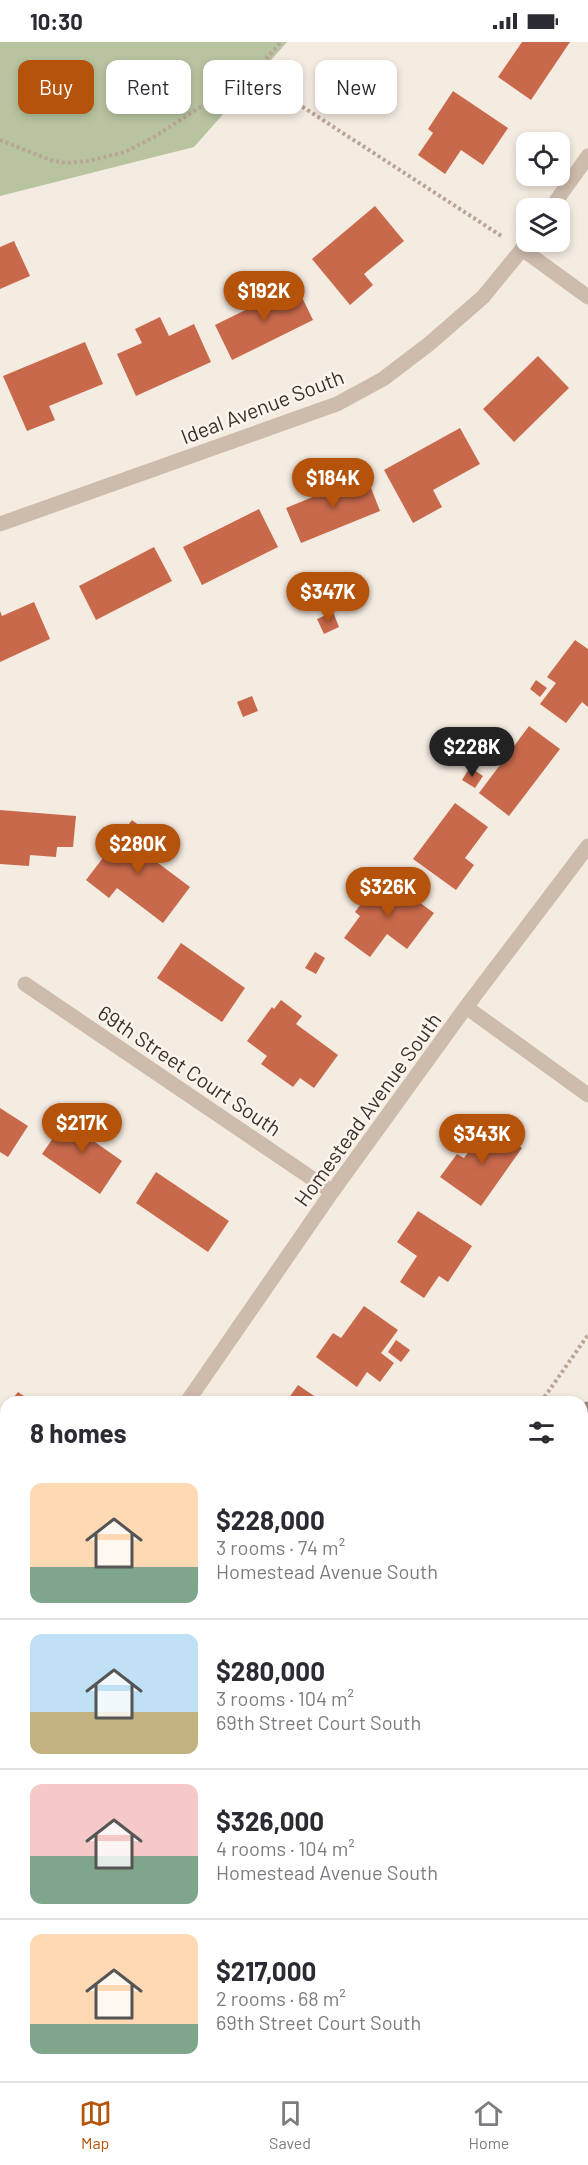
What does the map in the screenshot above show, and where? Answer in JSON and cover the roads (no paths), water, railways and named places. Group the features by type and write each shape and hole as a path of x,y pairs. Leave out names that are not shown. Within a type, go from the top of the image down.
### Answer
{"street":[{"path":"558,198 588,156"},
{"name":"Ideal Avenue South","path":"0,524 338,404 383,379 429,344 483,297 519,252"},
{"path":"533,252 588,297"},
{"name":"Homestead Avenue South","path":"191,1396 332,1192 466,1007 588,846"},
{"name":"69th Street Court South","path":"25,984 332,1192"},
{"path":"466,1007 588,1095"}]}
